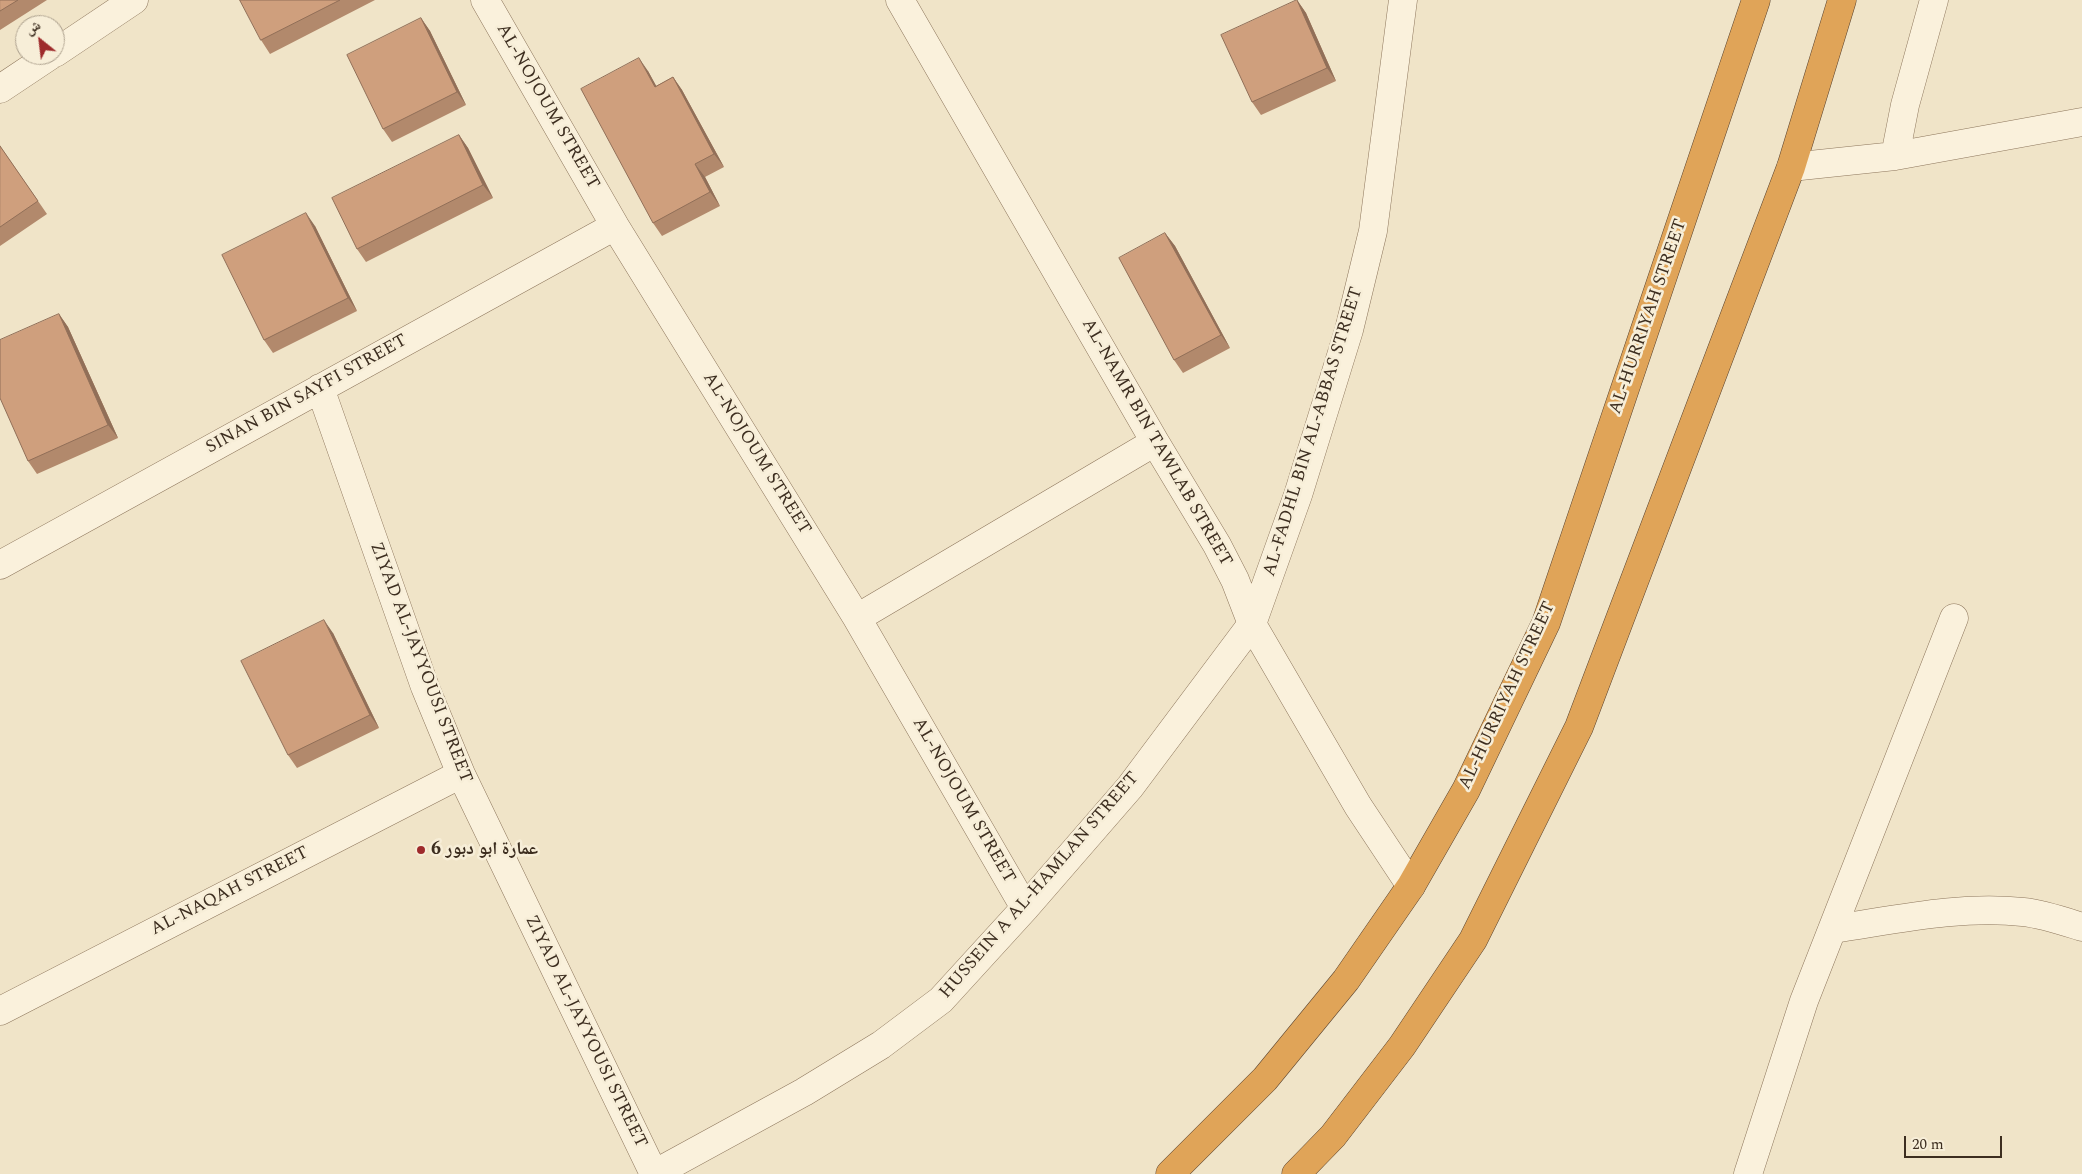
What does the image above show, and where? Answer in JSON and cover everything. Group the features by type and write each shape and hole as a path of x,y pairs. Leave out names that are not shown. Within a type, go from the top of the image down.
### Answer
{"highway":[{"name":"AL-HURRIYAH STREET","path":"1170,1174 1265,1079 1346,980 1410,886 1466,790 1546,623 1756,0"},
{"path":"1296,1174 1333,1136 1402,1046 1473,940 1579,727 1791,167 1842,0"}],"street":[{"path":"65,45 134,0"},
{"name":"AL-NOJOUM STREET","path":"485,0 616,226 857,618 1025,908"},
{"name":"AL-NAMR BIN TAWLAB STREET","path":"900,0 1155,442 1217,545 1235,580 1252,624 1358,806 1410,886"},
{"name":"AL-FADHL BIN AL-ABBAS STREET","path":"1252,624 1298,494 1350,330 1373,232 1403,0"},
{"path":"1894,156 1905,105 1934,0"},
{"path":"0,89 36,65"},
{"path":"1791,167 1894,156 2082,122"},
{"name":"SINAN BIN SAYFI STREET","path":"0,565 616,226"},
{"name":"ZIYAD AL-JAYYOUSI STREET","path":"320,388 418,669 461,774 654,1174"},
{"path":"857,618 1155,442"},
{"path":"1748,1174 1804,1001 1954,618"},
{"name":"HUSSEIN A AL-HAMLAN STREET","path":"654,1174 804,1092 881,1045 941,1000 1025,908 1130,787 1252,624"},
{"name":"AL-NAQAH STREET","path":"0,1011 461,774"},
{"path":"1833,929 1947,913 1990,911 2023,912 2055,919 2082,928"}],"building":[{"path":"0,0 18,0 0,11"},
{"path":"240,0 340,0 261,40"},
{"path":"1297,0 1327,68 1252,102 1221,35"},
{"path":"421,18 457,92 383,129 347,55"},
{"path":"639,58 655,87 673,77 714,154 695,164 710,192 653,223 581,89"},
{"path":"459,135 483,185 357,249 332,198"},
{"path":"0,146 38,201 0,227"},
{"path":"306,213 348,298 264,340 222,255"},
{"path":"1165,233 1221,335 1174,360 1119,258"},
{"path":"59,314 108,425 28,461 0,398 0,340"},
{"path":"324,620 370,715 288,755 241,661"}],"place":[{"name":"عمارة ابو دبور 6","path":"421,850"}]}
